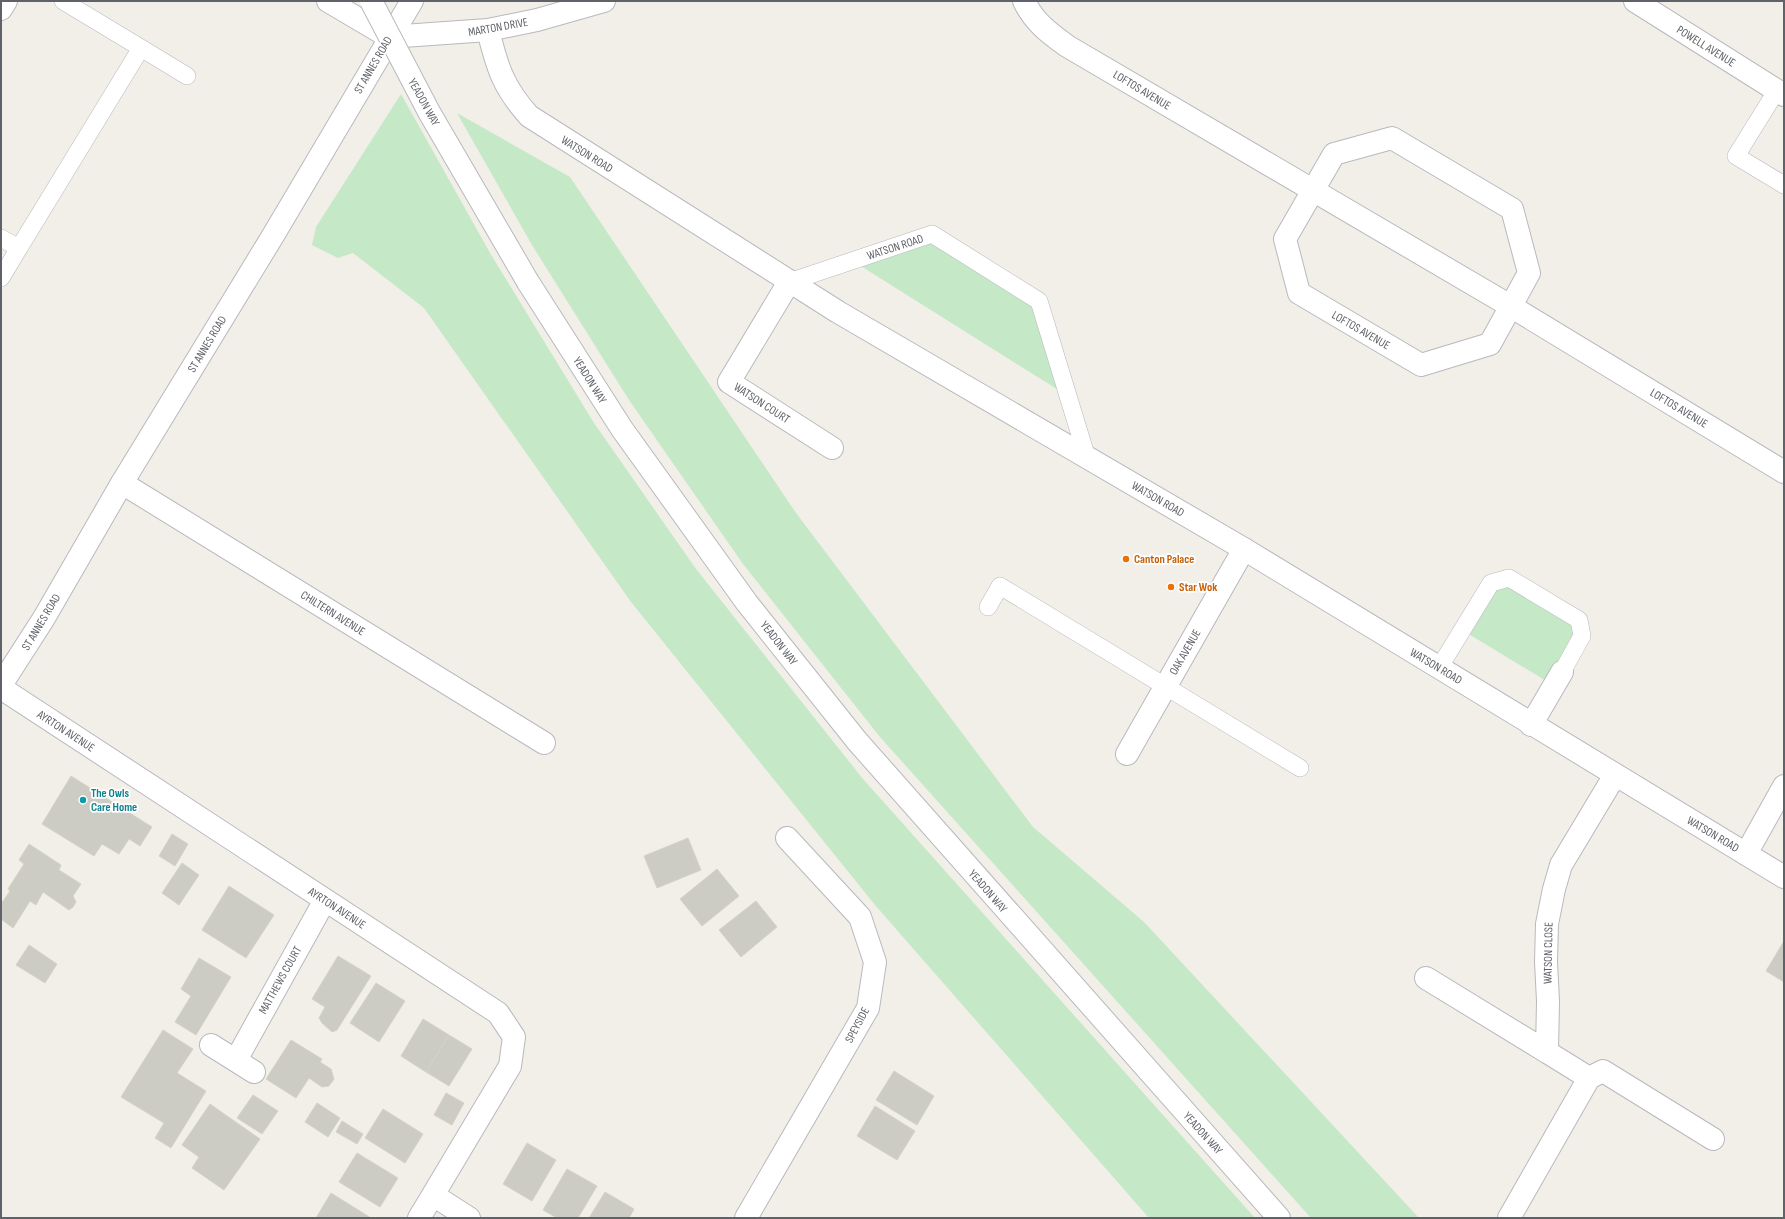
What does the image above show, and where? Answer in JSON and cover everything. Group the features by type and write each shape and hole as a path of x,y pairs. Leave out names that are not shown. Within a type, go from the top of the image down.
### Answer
{"street":[{"path":"1,9 6,1"},
{"path":"328,1 389,37"},
{"name":"YEADON WAY","path":"371,1 429,112 528,282 622,429 747,603 857,742 1279,1218"},
{"name":"ST ANNES ROAD","path":"1,685 44,618 122,483 412,1"},
{"name":"MARTON DRIVE","path":"389,37 488,30 537,20 604,1"},
{"name":"LOFTOS AVENUE","path":"1024,1 1044,29 1067,46 1512,307 1784,472"},
{"name":"POWELL AVENUE","path":"1635,1 1780,93"},
{"name":"WATSON ROAD","path":"488,30 496,64 504,83 514,100 529,116 789,282 1244,550 1784,877"},
{"name":"LOFTOS AVENUE","path":"1392,138 1512,209 1529,273 1512,307 1490,344 1421,365 1298,293 1285,239 1312,190 1334,154 1392,138"},
{"name":"WATSON COURT","path":"789,282 730,382 832,448"},
{"name":"CHILTERN AVENUE","path":"122,483 544,743"},
{"name":"OAK AVENUE","path":"1127,754 1244,550"},
{"path":"1532,724 1562,672"},
{"name":"AYRTON AVENUE","path":"1,688 498,1013 514,1037 510,1066 419,1218"},
{"name":"WATSON CLOSE","path":"1547,1052 1547,924 1554,888 1561,865 1615,775"},
{"path":"1746,854 1784,786"},
{"name":"SPEYSIDE","path":"746,1218 868,1008 876,962 860,917 787,838"},
{"name":"MATTHEWS COURT","path":"236,1060 325,900"},
{"path":"1426,978 1589,1078"},
{"path":"211,1045 254,1072"},
{"path":"1509,1218 1589,1078 1603,1071 1713,1139"},
{"path":"433,1195 469,1218"}],"lane":[{"path":"64,1 188,76"},
{"path":"1,278 141,48"},
{"name":"POWELL AVENUE","path":"1780,93 1736,156 1784,186"},
{"name":"WATSON ROAD","path":"789,282 932,234 1039,300 1087,458"},
{"path":"1,238 19,248"},
{"path":"1439,668 1491,582 1508,578 1579,620 1582,636 1562,672"},
{"path":"988,607 1000,586 1300,768"}],"green space":[{"path":"401,94 490,253 594,423 696,569 863,779 1255,1218 1149,1218 875,905 631,602 424,308 353,253 338,258 312,245 316,227"},
{"path":"457,113 570,177 796,513 1033,827 1144,922 1419,1218 1311,1218 880,737 743,564 629,400 532,245"},
{"path":"932,234 1035,298 1068,396 856,263"},
{"path":"1509,578 1579,620 1553,685 1462,630 1491,583"}],"building":[{"name":"The Owls Care Home","path":"71,776 152,827 140,846 129,839 119,854 102,844 94,856 42,824"},
{"path":"172,834 188,844 175,866 159,856"},
{"path":"688,838 701,870 657,888 644,856"},
{"path":"29,844 61,865 59,870 81,884 73,896 76,902 69,910 43,892 36,905 30,901 13,928 1,919 1,904 10,891 8,889 24,864 19,860"},
{"path":"182,863 199,875 179,905 162,893"},
{"path":"717,869 739,896 702,926 680,899"},
{"path":"229,886 274,915 246,958 202,930"},
{"path":"756,901 777,927 741,957 719,930"},
{"path":"1784,941 1784,982 1766,971"},
{"path":"29,945 57,964 45,983 16,965"},
{"path":"338,956 371,976 337,1030 332,1032 322,1023 319,1018 325,1007 312,999"},
{"path":"199,958 231,977 196,1035 175,1022 191,996 181,989"},
{"path":"376,983 405,1001 379,1042 350,1023"},
{"path":"423,1019 449,1035 426,1072 401,1056"},
{"path":"163,1030 193,1049 177,1073 206,1091 171,1148 155,1138 164,1123 121,1097"},
{"path":"449,1035 472,1049 449,1086 426,1072"},
{"path":"291,1040 322,1059 320,1062 331,1069 334,1079 329,1086 322,1087 309,1078 296,1098 266,1079"},
{"path":"894,1071 934,1096 917,1125 876,1100"},
{"path":"446,1093 464,1103 452,1125 434,1115"},
{"path":"253,1095 278,1111 262,1134 237,1118"},
{"path":"317,1103 340,1118 328,1137 305,1122"},
{"path":"210,1104 260,1139 224,1190 192,1168 199,1157 182,1145"},
{"path":"875,1106 915,1131 897,1160 857,1136"},
{"path":"383,1109 423,1134 405,1163 365,1138"},
{"path":"342,1121 363,1134 357,1144 336,1132"},
{"path":"527,1143 556,1160 532,1201 503,1184"},
{"path":"357,1153 398,1178 380,1207 339,1182"},
{"path":"567,1169 597,1186 578,1218 557,1218 543,1210"},
{"path":"605,1192 634,1209 629,1218 589,1218"},
{"path":"331,1193 371,1218 316,1218"}],"place":[{"name":"Canton Palace","path":"1126,559"},
{"name":"Star Wok","path":"1171,587"},
{"name":"The Owls Care Home","path":"83,800"}]}
